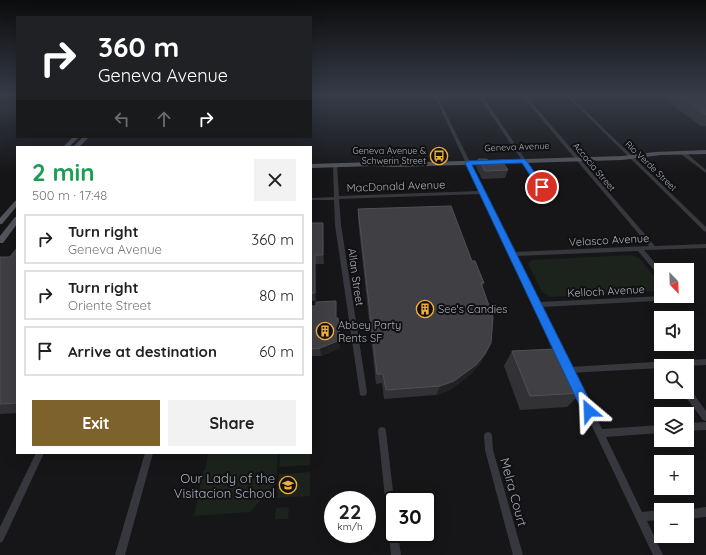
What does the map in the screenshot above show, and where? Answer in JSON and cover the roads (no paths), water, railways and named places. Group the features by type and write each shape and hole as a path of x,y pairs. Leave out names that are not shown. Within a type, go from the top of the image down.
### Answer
{"main road":[{"path":"67,146 75,138"},
{"path":"77,146 85,138"},
{"name":"Geneva Avenue","path":"312,166 374,164 395,165 467,160 706,152"},
{"path":"0,222 16,203"},
{"path":"0,241 16,220"}],"street":[{"path":"448,121 658,555"},
{"path":"497,121 551,200"},
{"name":"Accacia Street","path":"545,121 653,248"},
{"name":"Rio Verde Street","path":"593,121 706,230"},
{"path":"683,153 706,172"},
{"name":"Allan Street","path":"335,165 338,225 363,392"},
{"name":"MacDonald Avenue","path":"312,199 482,192"},
{"path":"703,246 706,253"},
{"name":"Velasco Avenue","path":"513,254 703,246"},
{"path":"640,249 654,266"},
{"name":"Kelloch Avenue","path":"537,305 654,299"},
{"path":"694,363 706,362"},
{"path":"569,370 654,366"},
{"path":"692,399 706,417"},
{"path":"694,427 706,426"},
{"path":"599,433 654,429"},
{"path":"382,431 388,491"},
{"name":"Melra Court","path":"488,436 489,450 518,555"},
{"path":"0,538 40,454"},
{"path":"120,555 149,454"},
{"path":"694,513 706,512"},
{"path":"640,517 654,516"},
{"path":"394,543 396,555"}],"place":[{"name":"Geneva Avenue & Schwerin Street","path":"439,156"},
{"name":"See's Candies","path":"425,309"},
{"name":"Abbey Party Rents SF","path":"325,331"},
{"name":"Our Lady of the Visitacion School","path":"288,485"}]}
